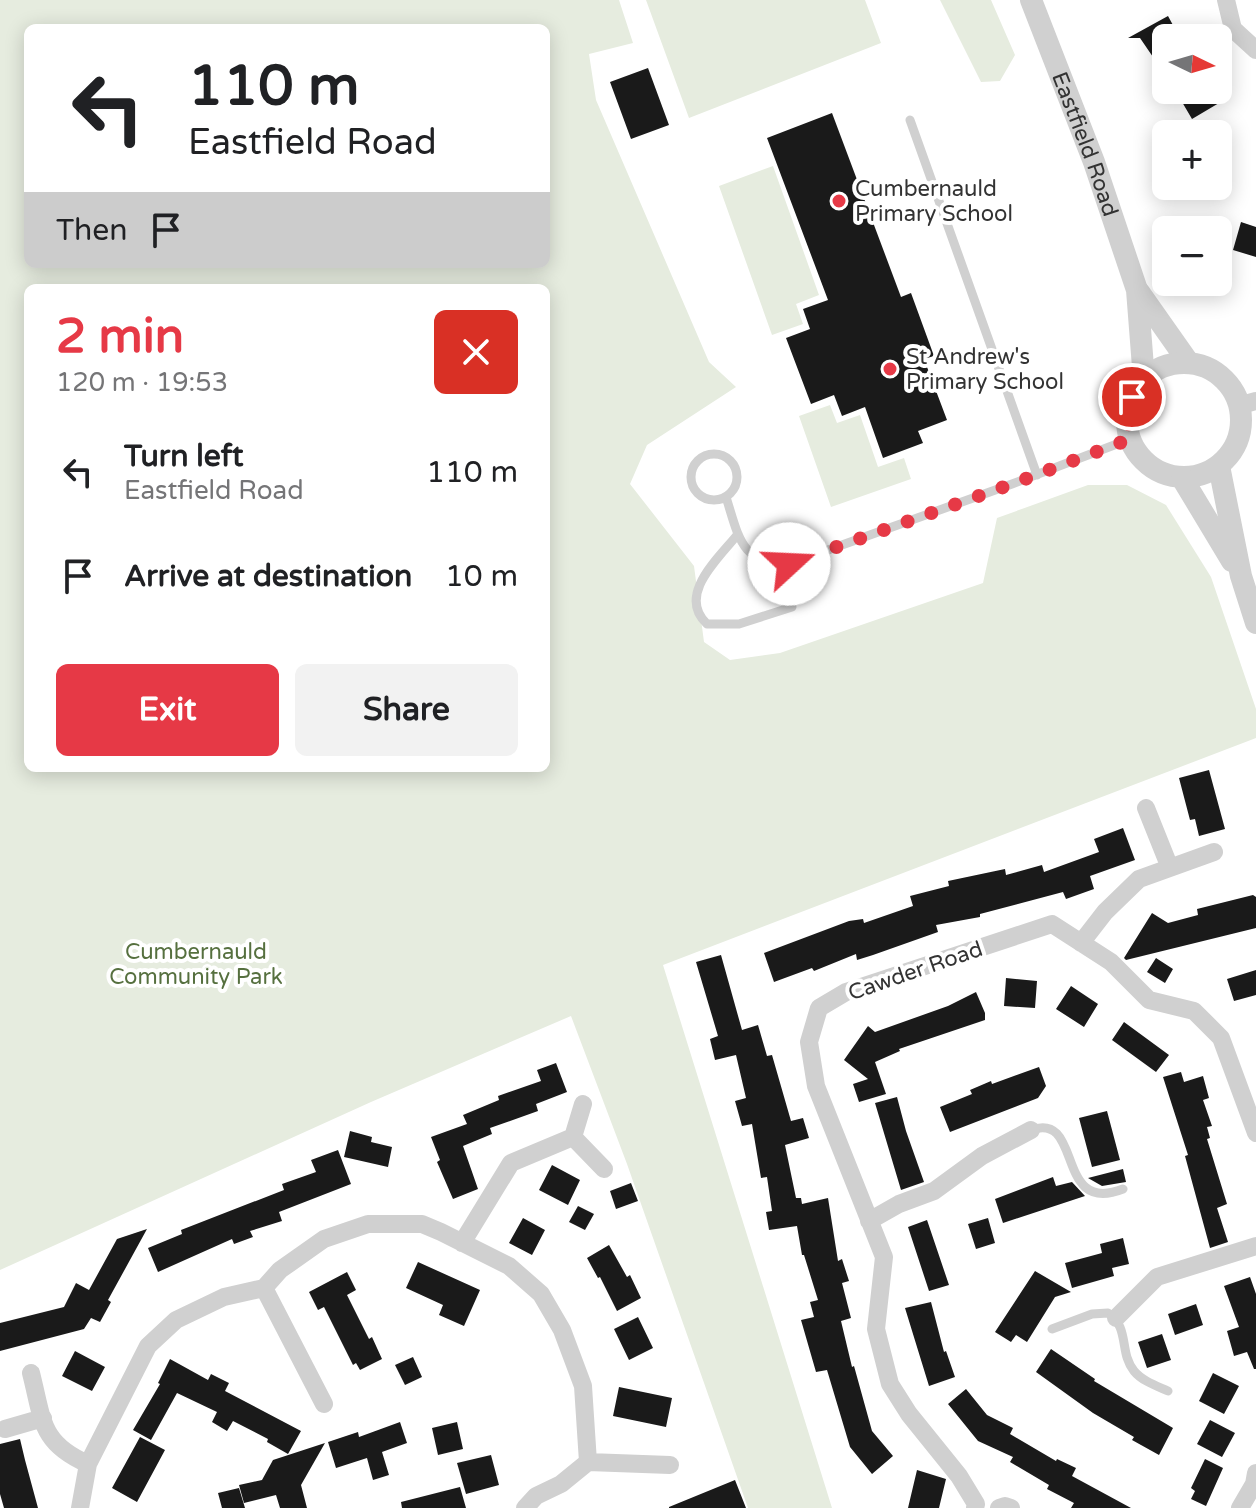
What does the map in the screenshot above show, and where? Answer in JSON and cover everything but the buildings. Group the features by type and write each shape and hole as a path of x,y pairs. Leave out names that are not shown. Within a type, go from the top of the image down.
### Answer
{"street":[{"name":"Eastfield Road","path":"1031,0 1094,162 1137,290 1144,380 1132,397 1128,412 1130,439"},
{"path":"1226,0 1233,29 1256,50"},
{"name":"Eastfield Road","path":"1137,290 1189,363 1205,367 1247,403 1234,448 1219,466"},
{"path":"1144,380 1173,364 1189,363"},
{"path":"1130,439 1138,454 1165,475 1182,478 1205,474 1219,466 1241,576 1256,623"},
{"path":"1182,478 1241,576"},
{"path":"1146,808 1170,868"},
{"path":"1081,943 1105,912 1139,879 1214,852"},
{"name":"Cawder Road","path":"975,1508 976,1504 959,1476 909,1414 890,1384 876,1329 884,1257 816,1086 809,1042 819,1008 846,992 1052,924 1111,962 1149,1000 1194,1011 1221,1038 1256,1133"},
{"path":"573,1137 583,1104"},
{"path":"869,1221 899,1204 934,1191 982,1156 1031,1130"},
{"path":"573,1137 604,1169"},
{"path":"462,1243 511,1163 573,1137"},
{"path":"80,1508 88,1464 148,1346 176,1320 224,1297 264,1288 280,1270 324,1239 368,1224 422,1224 509,1266 541,1294 562,1330 583,1386 588,1462"},
{"path":"1116,1318 1157,1277 1256,1246"},
{"path":"264,1288 324,1404"},
{"path":"31,1373 52,1442 68,1455 88,1464"},
{"path":"5,1429 43,1418"},
{"path":"525,1508 536,1496 561,1484 588,1462 670,1465"},
{"path":"1247,1506 1256,1473"},
{"path":"999,1508 1011,1508"}],"lane":[{"path":"910,120 1037,475"},
{"path":"726,497 738,534 754,558 768,564 789,564 1130,439"},
{"path":"720,455 733,464 735,486 726,497 711,501 693,488 691,473 698,460 720,455"},
{"path":"738,534 695,592 695,605 700,617 707,624 739,624 792,607"},
{"path":"1031,1130 1040,1127 1058,1133 1074,1174 1083,1186 1095,1193 1110,1194 1123,1189"},
{"path":"1052,1329 1100,1312 1116,1318 1121,1325 1129,1364 1135,1373 1168,1391"}],"green space":[{"name":"Cumbernauld Community Park","path":"0,0 619,0 633,43 589,54 596,100 709,362 736,387 647,445 630,484 694,566 704,642 730,660 780,653 983,583 997,518 1088,485 1127,485 1166,505 1211,577 1256,709 1256,738 663,965 832,1508 748,1508 627,1164 571,1016 371,1102 0,1270"},
{"path":"646,0 865,0 881,43 689,118"},
{"path":"940,0 991,0 1015,55 1000,81 981,82"},
{"path":"773,166 819,295 796,304 803,324 772,335 719,186"},
{"path":"830,405 837,423 860,415 878,467 904,458 911,479 831,507 799,416"}],"place":[{"name":"Cumbernauld Primary School","path":"839,201"},
{"name":"St Andrew's Primary School","path":"890,369"}],"route":[{"path":"789,564 1130,439 1128,412 1132,397"}]}
